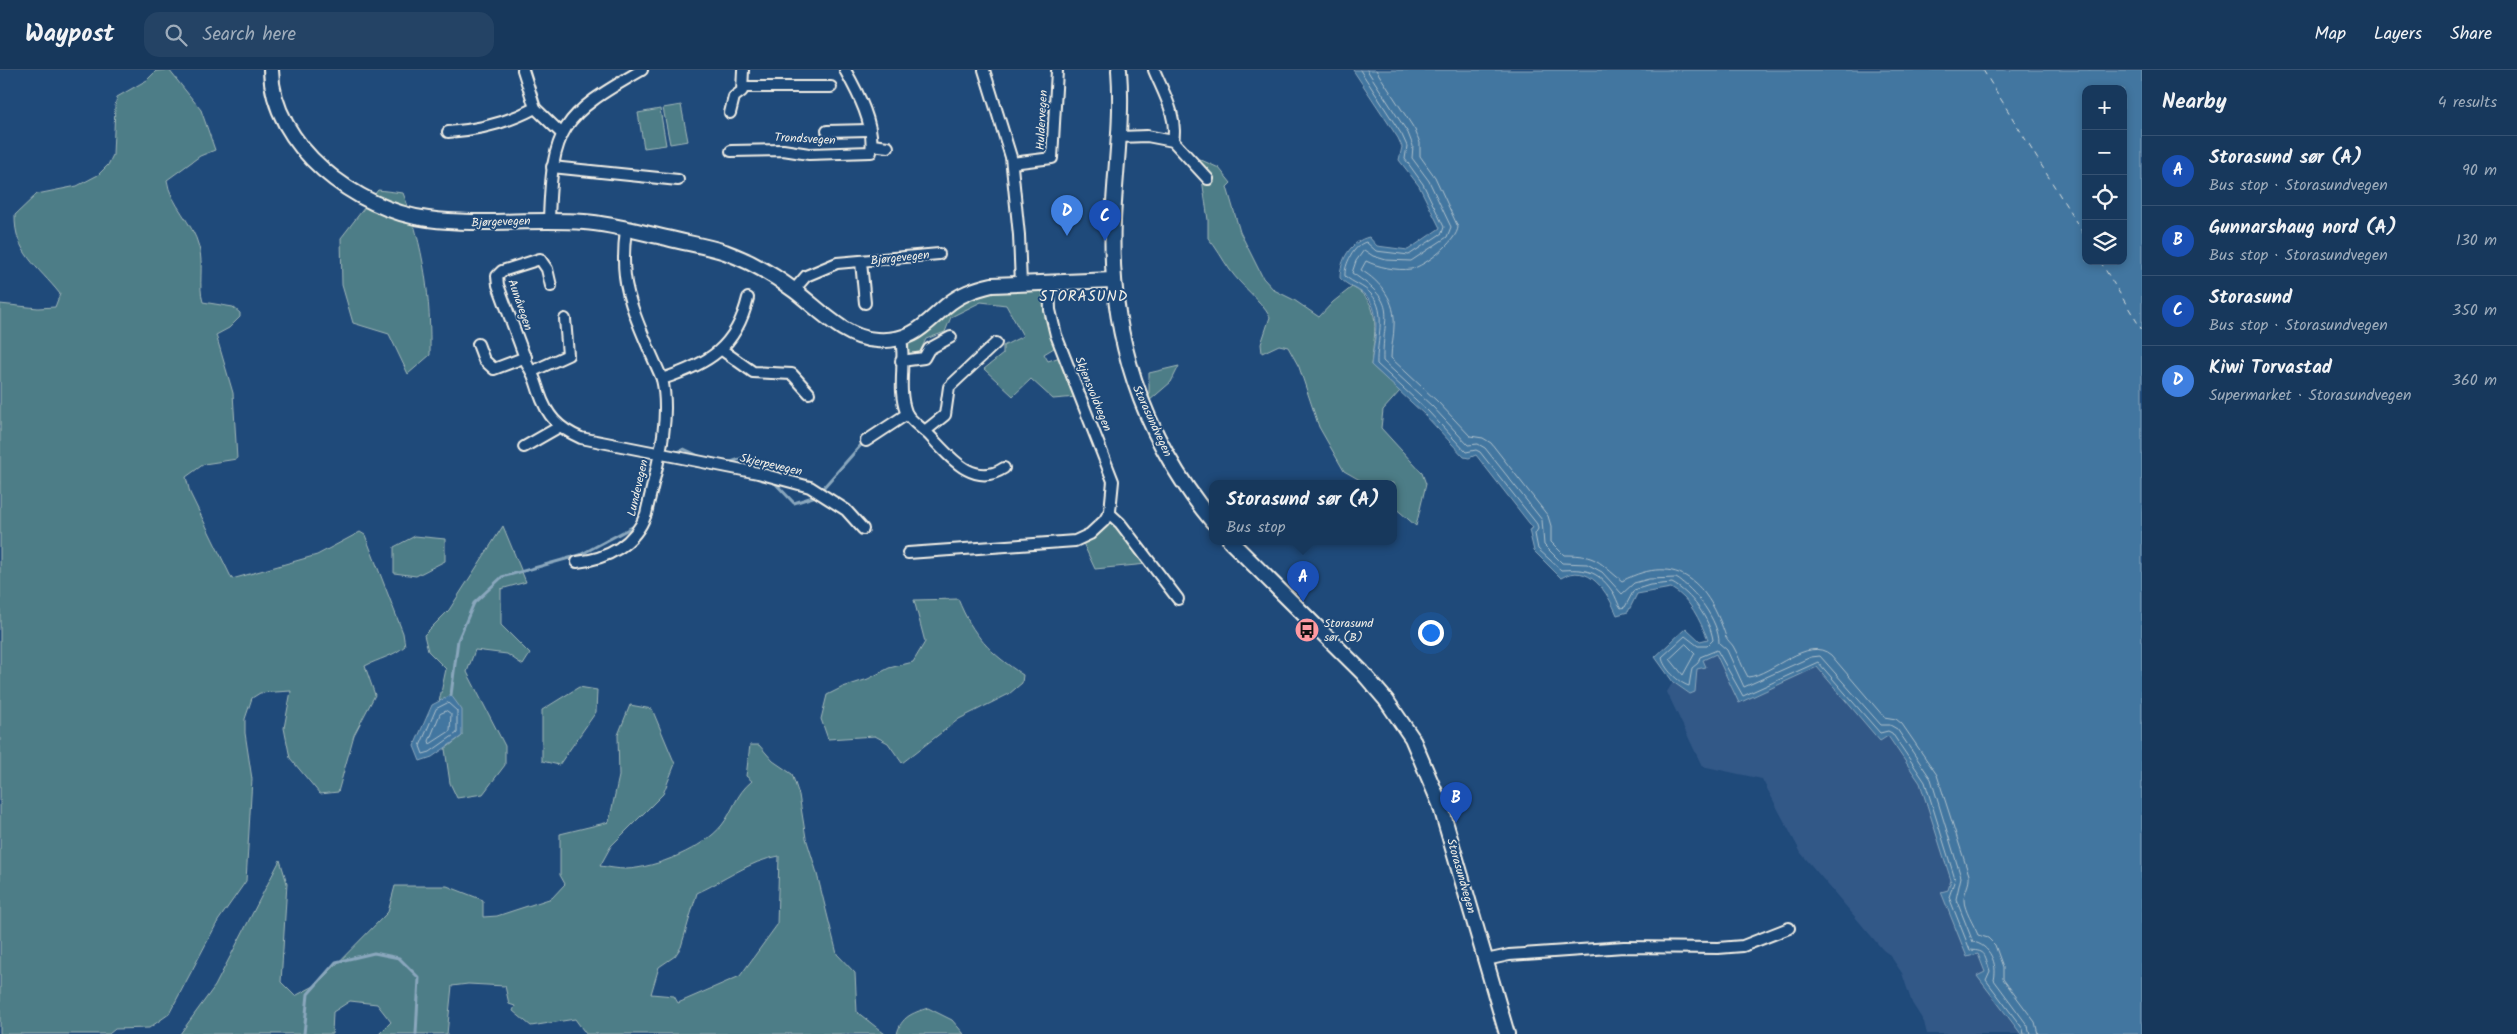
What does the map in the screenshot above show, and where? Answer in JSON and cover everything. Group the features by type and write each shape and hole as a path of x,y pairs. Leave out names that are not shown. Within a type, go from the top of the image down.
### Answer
{"main road":[{"name":"Bjørgevegen","path":"271,70 274,93 280,114 298,145 316,164 340,183 375,203 424,219 463,223 548,220 586,222 626,229 725,252 758,267 794,290 826,316 857,335 875,340 901,338 924,327 946,306 965,294 992,285 1114,280"},
{"name":"Storasundvegen","path":"1119,70 1120,137 1113,220 1114,280 1120,332 1140,399 1173,466 1209,516"},
{"name":"Storasundvegen","path":"1234,545 1362,672 1406,727 1420,754 1440,804 1507,1034"}],"street":[{"path":"523,70 535,108 561,132"},
{"path":"548,220 554,153 561,132 569,121 593,100 642,70"},
{"path":"730,113 734,97 742,91 742,70"},
{"path":"845,70 865,115 872,145 888,147"},
{"path":"984,70 1012,163 1021,284"},
{"path":"1154,70 1172,112 1174,125 1173,141"},
{"name":"Huldervegen","path":"1012,163 1052,158 1057,71"},
{"path":"742,87 831,88"},
{"path":"448,132 510,121 535,108"},
{"name":"Trondsvegen","path":"827,131 869,130"},
{"path":"1120,137 1147,136 1173,141 1208,179"},
{"name":"Trondsvegen","path":"731,151 783,150 809,154 859,153 871,152 872,145"},
{"path":"552,167 678,180"},
{"name":"Lundevegen","path":"577,562 620,549 635,536 646,514 666,408 662,380 627,286 624,255 626,229"},
{"name":"Bjørgevegen","path":"794,290 806,276 819,269 837,264 939,254"},
{"name":"Aunåvegen","path":"551,286 547,269 540,258 498,274 498,285 528,366 533,371 544,404 559,427"},
{"name":"Bjørgevegen","path":"861,262 864,303"},
{"name":"Skjensvoldvegen","path":"1049,283 1050,310 1056,335 1111,475 1112,499 1109,513"},
{"path":"662,380 693,368 722,350 743,317 748,298"},
{"path":"533,371 568,355 565,319"},
{"path":"901,361 924,358 929,349 951,337"},
{"path":"901,338 902,390 908,414 956,464 971,473 998,472 1004,468"},
{"path":"925,431 945,416 949,386 996,343"},
{"path":"478,344 484,360 494,369 526,357"},
{"path":"722,350 753,372 792,374 809,393"},
{"path":"866,441 908,414"},
{"path":"524,447 559,427 581,438 658,454"},
{"name":"Skjerpevegen","path":"658,454 758,473 810,487 846,510 863,530"},
{"path":"908,553 1075,541 1099,528 1109,513 1120,523 1178,600"},
{"path":"1486,960 1509,955 1624,947 1718,948 1743,946 1789,928"}],"shaded area":[{"path":"1716,654 1739,703 1817,667 1880,741 1888,736 1920,783 1951,880 1948,890 1942,892 1978,954 1985,972 1977,976 2021,1034 1927,1034 1924,1022 1912,1003 1902,973 1890,955 1883,950 1801,853 1762,779 1702,766 1667,692 1673,682 1689,694 1695,688 1697,669 1706,667 1703,660"}],"green space":[{"path":"169,70 201,110 215,150 200,156 167,180 169,189 192,229 199,247 203,302 233,307 240,313 240,317 229,328 216,335 233,393 237,459 204,464 186,477 190,493 232,579 317,555 360,532 365,535 403,633 405,646 391,655 365,666 375,695 354,735 338,792 320,794 290,758 284,728 291,691 260,693 252,698 245,719 245,733 252,779 246,881 218,921 169,1014 149,1028 115,1029 109,1034 0,1034 0,304 38,308 55,307 60,294 23,249 16,228 15,215 37,194 77,186 98,175 108,165 113,155 117,97 147,80 156,71"},
{"path":"681,105 688,141 670,144 663,108"},
{"path":"660,109 666,145 644,148 638,113"},
{"path":"1199,159 1219,168 1231,183 1227,187 1240,232 1263,278 1274,290 1294,300 1319,317 1333,302 1352,287 1369,302 1375,321 1371,365 1400,391 1383,410 1381,428 1422,473 1426,484 1416,526 1397,509 1397,480 1360,480 1344,471 1319,427 1299,367 1288,347 1279,345 1262,353 1261,344 1270,317 1227,266 1208,238 1208,220"},
{"path":"378,190 403,193 416,233 425,273 430,355 408,374 389,334 353,323 342,285 341,238"},
{"path":"1034,289 1045,293 1054,348 1044,354 1048,361 1060,357 1077,397 1053,399 1031,379 1013,396 984,369 1003,354 1003,346 1023,336 1006,305 981,302 951,317 945,332 926,339 918,356 908,353 909,343 975,293"},
{"path":"1179,366 1171,382 1149,401 1149,373"},
{"path":"1113,523 1119,525 1147,564 1095,569 1083,543"},
{"path":"503,526 526,582 501,589 501,625 530,654 523,665 507,654 475,650 467,672 505,746 505,765 483,794 457,798 450,783 445,749 462,736 451,696 439,702 446,669 428,651 424,635 449,610"},
{"path":"415,536 445,539 445,561 416,576 394,573 394,547"},
{"path":"958,599 976,634 1001,659 1023,675 1022,683 1009,694 959,719 902,763 888,743 875,736 828,739 821,719 827,695 843,687 868,679 889,668 913,662 925,642 914,600"},
{"path":"579,687 597,690 596,712 559,765 542,761 542,710"},
{"path":"630,705 652,709 675,764 663,794 611,846 600,866 626,869 665,861 692,849 714,833 722,825 746,786 752,781 746,776 750,745 759,745 773,761 792,774 799,795 806,838 837,954 855,973 857,1012 885,1034 586,1034 575,1019 531,1026 513,1011 515,1006 509,1004 505,986 468,984 452,986 447,1034 379,1034 391,1022 377,1004 350,1001 333,1012 332,1034 180,1034 215,986 280,860 287,883 281,982 295,996 316,985 388,912 395,886 447,886 483,900 483,917 497,916 552,898 565,884 560,875 560,834 609,822 619,776 618,735","holes":["779,856 777,925 740,976 678,1003 674,996 651,994 659,967 675,956 681,947 697,893 757,862"]},
{"path":"928,1008 952,1020 964,1034 897,1034 901,1023 908,1016"}],"water":[{"path":"1353,70 2142,70 2142,1034 2021,1034 1977,976 1985,972 1978,954 1967,957 1941,892 1948,890 1951,880 1920,783 1888,736 1880,741 1817,667 1739,703 1716,654 1703,660 1706,667 1697,669 1695,692 1690,694 1673,682 1655,657 1686,628 1700,641 1708,639 1694,610 1684,598 1671,588 1637,594 1628,612 1617,615 1603,589 1589,576 1571,574 1561,578 1534,551 1529,530 1533,528 1476,455 1469,458 1464,457 1425,415 1371,365 1376,332 1373,306 1366,296 1340,278 1344,258 1352,247 1369,237 1377,246 1408,250 1440,228 1419,186 1399,160 1402,147"},
{"path":"451,695 462,710 462,736 432,757 420,761 414,746 432,705"}],"waterway":[{"path":"773,481 794,503 816,496 861,445"},
{"path":"673,454 684,449 701,457"},
{"path":"728,463 749,456 764,471"},
{"path":"451,695 458,640 474,603 502,577 580,555 636,525"},
{"path":"304,1034 308,994 336,962 374,953 399,958 419,978 416,1034"}],"ferry route":[{"path":"1983,70 2082,231"},
{"path":"2102,265 2142,330"}],"place":[{"name":"Kiwi Torvastad","path":"1067,236"},
{"name":"Storasund","path":"1105,241"},
{"name":"Storasund sør (A)","path":"1303,602"},
{"name":"Storasund sør (B)","path":"1307,630"},
{"name":"Gunnarshaug nord (A)","path":"1456,823"}],"district":[{"name":"STORASUND","path":"1084,297"}]}
